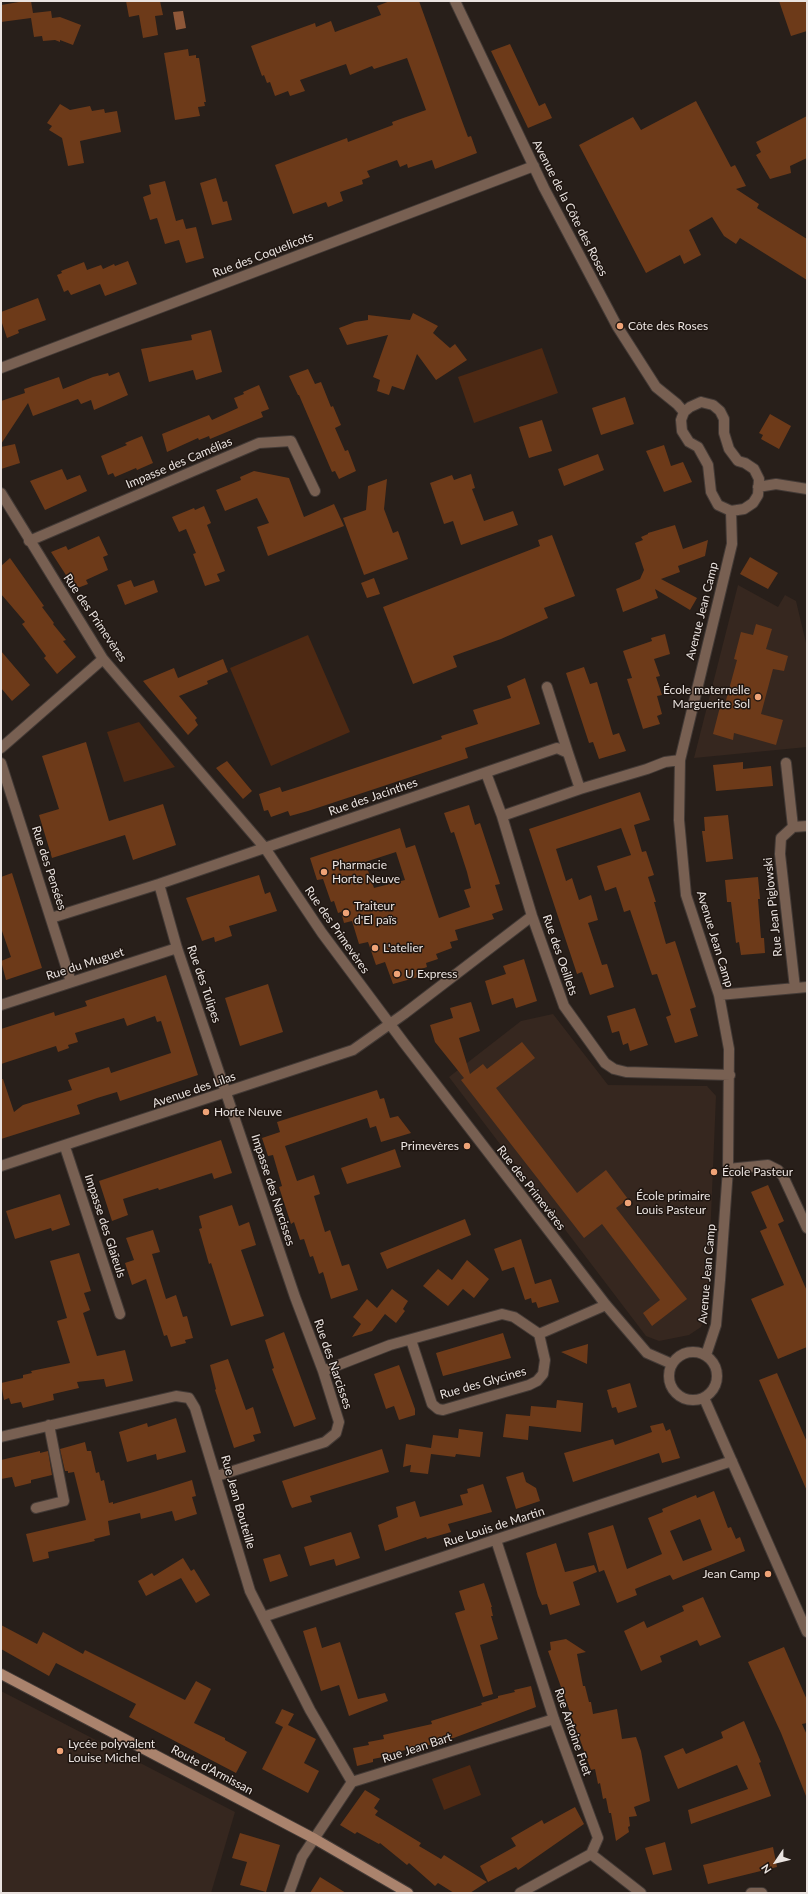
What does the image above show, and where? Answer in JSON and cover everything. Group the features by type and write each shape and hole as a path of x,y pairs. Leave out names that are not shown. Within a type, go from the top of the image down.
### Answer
{"street":[{"name":"Avenue de la Côte des Roses","path":"454,1 534,166 616,326 656,387 677,404 684,412"},
{"name":"Rue des Coquelicots","path":"1,368 534,166"},
{"path":"701,402 713,405 720,411 724,419 724,433 729,449 738,461 745,463 754,470 759,479 758,487 758,496 753,503 744,509 731,511 718,505 710,492 708,465 698,447 689,442 682,431 681,420 684,412 690,407 701,402"},
{"name":"Impasse des Camélias","path":"29,541 259,443 291,441 315,491"},
{"path":"758,487 776,484 807,489"},
{"name":"Rue des Primevères","path":"1,493 29,541 104,659 265,848 322,933 479,1143 606,1305 647,1353 672,1364"},
{"name":"Avenue Jean Camp","path":"706,1355 716,1325 728,1169 730,1075 729,1049 719,995 686,895 679,820 680,760 732,544 731,511"},
{"path":"1,748 104,659"},
{"path":"547,688 580,789"},
{"name":"Rue des Jacinthes","path":"51,918 159,884 557,748 568,753"},
{"path":"502,816 580,789 647,770 665,762 680,760"},
{"name":"Rue des Pensées","path":"1,763 71,982"},
{"path":"786,763 793,828 807,826"},
{"name":"Rue des Oeillets","path":"486,773 502,816 532,916 564,1006 606,1063 614,1069 626,1072 730,1075"},
{"name":"Rue Jean Piglowski","path":"793,828 781,838 780,854 795,988"},
{"name":"Rue des Tulipes","path":"159,884 177,948 226,1092"},
{"name":"Avenue des Lilas","path":"1,1166 65,1147 353,1050 390,1024 532,916"},
{"name":"Rue du Muguet","path":"1,1005 177,948"},
{"path":"719,995 807,987"},
{"name":"Impasse des Narcisses","path":"226,1092 294,1297"},
{"name":"Impasse des Glaïeuls","path":"65,1147 120,1314"},
{"path":"728,1169 768,1165 778,1170 783,1176 807,1228"},
{"name":"Rue des Narcisses","path":"216,1476 325,1442 336,1433 339,1422 323,1371 294,1297"},
{"path":"323,1371 390,1345 502,1314 514,1317 539,1334 606,1305"},
{"name":"Rue des Glycines","path":"411,1340 432,1404 443,1410 529,1385 537,1381 543,1374 546,1360 539,1334"},
{"path":"691,1352 706,1355 715,1366 717,1381 710,1394 704,1398 689,1400 675,1393 669,1379 672,1364 677,1358 691,1352"},
{"name":"Rue Jean Bouteille","path":"1,1436 176,1396 188,1398 195,1408 250,1591 310,1710 352,1782"},
{"path":"704,1398 807,1630"},
{"path":"36,1508 64,1501 49,1425"},
{"name":"Rue Louis de Martin","path":"263,1617 732,1461"},
{"name":"Rue Antoine Fuet","path":"496,1540 554,1719 598,1838 591,1854"},
{"name":"Route d'Armissan","path":"1,1674 315,1839 408,1893"},
{"name":"Rue Jean Bart","path":"352,1782 554,1719"},
{"path":"289,1893 302,1856 315,1839 352,1782"},
{"path":"520,1893 591,1854 641,1893"},
{"path":"751,1893 762,1893"}],"shaded area":[{"path":"183,11 186,28 176,30 173,12"},
{"path":"542,348 558,393 474,423 458,377"},
{"name":"École maternelle Marguerite Sol","path":"738,585 778,607 785,595 796,601 807,647 807,747 694,758"},
{"path":"308,635 350,732 271,766 230,668"},
{"path":"139,722 175,767 124,782 107,732"},
{"name":"École primaire Louis Pasteur","path":"553,1014 608,1085 707,1086 716,1096 707,1311 701,1327 689,1335 659,1341 646,1336 449,1077 521,1021"},
{"name":"Lycée polyvalent Louise Michel","path":"1,1691 235,1812 211,1893 1,1893"},
{"path":"470,1765 481,1795 444,1810 432,1779"}],"building":[{"path":"31,1 33,13 51,11 52,18 60,17 81,25 73,45 60,40 60,42 55,40 43,41 42,36 34,37 31,18 1,22 1,5"},
{"path":"126,1 160,1 163,15 155,16 158,35 143,38 139,15 129,17"},
{"path":"390,1 419,1 468,137 471,136 477,153 435,169 432,160 408,168 407,164 400,167 397,160 367,171 370,177 362,180 363,184 340,192 343,201 328,207 326,202 293,214 275,165 347,138 348,142 393,125 392,122 426,110 407,58 374,69 372,66 350,75 346,64 300,80 305,91 290,96 288,91 275,96 270,82 267,83 264,75 262,76 251,46 315,23 316,27 331,21 335,32 381,15 377,6"},
{"path":"779,1 807,1 807,31 791,36"},
{"path":"510,44 539,106 545,103 552,118 528,128 491,51"},
{"path":"188,49 189,56 196,55 196,58 199,58 206,102 204,102 205,106 198,107 200,116 175,120 164,53"},
{"path":"696,101 731,167 735,165 746,186 736,189 759,204 757,208 807,239 807,280 740,238 736,244 724,236 712,217 689,230 701,255 684,264 680,255 646,273 579,145 633,117 641,130"},
{"path":"60,104 70,110 90,106 92,111 104,109 105,113 117,111 121,132 80,141 84,163 68,166 62,138 49,130 52,126 47,123"},
{"path":"807,116 807,158 790,166 791,173 770,179 756,155 761,152 756,142"},
{"path":"216,178 223,202 227,201 232,220 212,225 200,183"},
{"path":"165,181 176,221 183,219 186,229 196,227 204,258 186,263 179,240 165,244 157,218 150,220 143,197 151,194 149,185"},
{"path":"128,261 137,284 105,296 100,284 71,295 68,290 64,292 57,275 62,273 61,271 84,262 87,270 101,265 103,269 114,264 115,266"},
{"path":"38,298 46,320 18,330 19,333 7,338 1,320 1,312"},
{"path":"413,313 438,326 433,333 450,348 455,344 467,360 436,380 417,354 404,390 392,386 389,395 377,391 380,380 373,377 388,335 347,345 339,328 355,322 368,320 368,315 410,320"},
{"path":"211,330 222,372 196,380 193,370 149,382 141,349 192,340 191,335"},
{"path":"308,369 315,384 321,382 331,407 333,406 341,425 335,428 345,451 348,450 356,471 339,479 335,471 332,472 299,395 289,376"},
{"path":"119,372 128,395 94,410 91,400 81,404 78,399 33,416 28,403 1,444 1,401 25,393 24,389 59,377 63,389 93,377 108,373 109,376"},
{"path":"259,385 269,409 261,412 263,417 210,439 209,436 199,440 198,438 167,452 162,434 209,415 212,420 238,408 234,398"},
{"path":"625,397 634,424 601,435 592,408"},
{"path":"770,414 791,426 779,449 761,439 763,435 759,433"},
{"path":"542,420 552,451 529,458 519,427"},
{"path":"142,436 153,463 115,477 113,473 108,475 101,456 127,445 125,443"},
{"path":"15,444 20,463 1,469 1,447"},
{"path":"664,445 671,466 683,462 692,482 664,492 646,451"},
{"path":"598,454 604,470 564,486 558,469"},
{"path":"62,469 67,480 80,475 87,491 45,510 30,481"},
{"path":"254,471 289,478 304,517 334,504 344,526 268,556 257,527 269,523 257,498 225,511 216,490 241,480 240,477"},
{"path":"471,474 475,488 472,489 484,521 513,511 518,525 461,545 453,521 444,524 430,483 452,475 454,480"},
{"path":"387,479 384,509 393,533 398,531 408,559 364,575 343,518 366,510 368,486"},
{"path":"204,506 211,523 207,525 225,571 217,574 220,581 205,586 193,554 196,553 186,529 179,532 172,517 194,508 195,510"},
{"path":"675,525 683,549 708,540 705,556 678,566 680,572 661,579 697,598 690,610 655,589 658,598 623,612 616,589 640,579 644,570 635,543 643,540 641,537 648,533"},
{"path":"552,535 575,596 544,608 548,618 501,639 453,656 457,667 413,684 383,607 540,546 538,540"},
{"path":"99,536 108,555 103,557 108,570 86,580 88,584 75,589 51,552 66,546 68,550"},
{"path":"750,557 778,573 768,589 740,574"},
{"path":"10,558 44,606 42,607 54,623 53,624 66,640 63,641 76,657 57,674 44,658 46,656 22,624 25,622 1,594 1,566"},
{"path":"374,578 380,594 367,598 361,583"},
{"path":"131,580 134,587 154,580 158,592 125,605 117,585"},
{"path":"756,624 772,629 766,649 788,656 784,671 773,669 761,714 783,720 776,745 734,733 733,740 713,734 721,703 725,704 737,660 734,659 741,632 753,635"},
{"path":"665,634 670,654 654,659 660,676 656,677 662,695 657,696 662,714 657,716 660,724 643,729 627,679 632,678 623,651 652,641 651,638"},
{"path":"1,651 30,685 12,701 1,688"},
{"path":"223,659 228,672 207,681 208,684 179,696 197,718 195,720 198,725 188,735 143,681 174,668 178,678"},
{"path":"584,667 590,684 597,682 613,735 619,733 626,751 599,759 593,742 589,743 566,673"},
{"path":"525,678 540,724 465,748 468,758 308,811 290,816 288,811 271,817 268,810 264,811 259,794 280,787 282,792 301,786 442,739 441,736 478,724 473,710 511,698 507,686"},
{"path":"86,742 109,821 163,804 176,845 133,860 125,835 52,858 39,815 59,809 42,756"},
{"path":"227,761 252,791 243,799 216,768"},
{"path":"743,762 743,769 771,766 773,786 716,791 713,765"},
{"path":"640,792 650,820 634,825 642,852 646,851 654,875 648,877 656,902 654,902 666,944 675,941 696,1007 690,1009 698,1036 675,1043 666,1017 671,1015 657,974 652,975 630,910 624,912 616,887 605,891 597,866 631,855 621,828 556,849 566,881 572,878 579,900 591,895 598,920 588,923 602,965 607,964 614,987 590,995 582,972 577,974 529,829"},
{"path":"469,805 475,825 480,823 500,884 495,885 503,910 492,914 494,919 455,930 458,940 450,942 452,948 436,954 438,959 426,963 427,967 416,971 418,977 393,984 385,962 376,965 368,942 359,944 352,921 344,923 341,912 338,913 334,901 331,902 323,879 317,880 310,858 400,828 406,848 415,845 439,918 470,907 464,890 471,888 454,832 451,833 444,813","holes":["396,852 405,880 374,888 365,862"]},
{"path":"728,815 733,859 706,862 702,831 705,831 704,817"},
{"path":"12,873 42,968 6,980 1,961 11,957 1,928 1,877"},
{"path":"259,875 265,894 270,892 277,911 229,926 232,936 215,942 214,937 202,941 186,898"},
{"path":"758,877 761,938 764,938 765,953 741,955 739,942 736,943 731,902 727,902 725,880"},
{"path":"524,959 537,1001 516,1008 513,998 492,1005 485,981 506,974 503,966"},
{"path":"166,975 198,1075 120,1101 117,1092 97,1098 77,1105 80,1114 1,1139 1,1079 3,1079 14,1112 23,1105 72,1090 68,1080 109,1067 111,1073 171,1053 161,1021 157,1022 155,1016 127,1026 124,1018 75,1033 78,1042 68,1045 69,1048 58,1052 56,1046 1,1064 1,1029 54,1012 55,1016 87,1006 85,1001"},
{"path":"268,984 283,1032 240,1046 225,998"},
{"path":"471,1002 480,1031 459,1038 470,1074 483,1064 487,1069 522,1042 535,1058 496,1088 577,1193 606,1170 628,1199 616,1208 687,1299 652,1326 643,1313 660,1300 602,1224 584,1238 461,1080 464,1078 435,1042 430,1025 453,1018 450,1008"},
{"path":"635,1008 648,1045 630,1051 628,1043 623,1045 619,1031 612,1033 607,1016"},
{"path":"377,1090 380,1099 384,1098 390,1118 398,1116 411,1133 381,1142 376,1126 370,1128 367,1118 285,1146 297,1181 314,1175 320,1194 314,1196 325,1232 330,1230 342,1266 349,1264 358,1290 331,1299 323,1272 319,1274 313,1256 310,1257 304,1239 300,1240 294,1222 291,1224 279,1187 282,1186 273,1155 268,1156 262,1138 280,1132 277,1122"},
{"path":"221,1140 232,1173 214,1179 212,1173 159,1190 158,1188 123,1199 128,1215 112,1221 99,1181"},
{"path":"395,1149 401,1167 347,1184 341,1168"},
{"path":"768,1185 784,1221 778,1224 807,1291 807,1347 778,1359 751,1299 784,1285 760,1231 767,1228 751,1192"},
{"path":"60,1194 70,1225 52,1231 51,1228 15,1239 6,1211"},
{"path":"232,1205 239,1226 249,1222 256,1245 241,1250 264,1316 231,1326 211,1263 209,1264 199,1229 202,1228 199,1216"},
{"path":"465,1219 471,1235 387,1269 380,1253"},
{"path":"153,1230 160,1252 152,1254 166,1299 176,1295 183,1317 187,1316 193,1338 185,1340 186,1343 171,1347 167,1335 164,1336 146,1279 132,1285 125,1263 134,1260 126,1238"},
{"path":"521,1239 535,1284 551,1279 559,1302 538,1308 536,1302 532,1303 531,1298 525,1300 514,1267 502,1271 494,1249"},
{"path":"79,1253 91,1291 84,1293 90,1310 83,1313 97,1356 125,1350 133,1381 106,1387 104,1379 77,1382 79,1388 53,1394 54,1400 23,1408 21,1402 11,1404 9,1398 4,1400 1,1383 23,1378 23,1375 32,1373 31,1371 70,1363 57,1321 67,1318 50,1261"},
{"path":"467,1260 489,1279 474,1298 463,1289 448,1306 423,1286 438,1269 452,1280"},
{"path":"392,1289 408,1301 403,1309 405,1311 396,1323 385,1314 372,1331 352,1337 361,1324 353,1317 367,1299 377,1308"},
{"path":"284,1332 316,1419 294,1427 272,1369 274,1368 265,1340"},
{"path":"503,1333 511,1358 443,1376 436,1353"},
{"path":"588,1344 587,1364 561,1352"},
{"path":"228,1359 246,1410 253,1407 261,1433 253,1435 255,1441 234,1448 215,1390 210,1365"},
{"path":"399,1365 415,1409 415,1415 399,1420 394,1406 386,1409 374,1374"},
{"path":"777,1373 807,1442 807,1491 759,1380"},
{"path":"630,1383 637,1407 618,1413 616,1407 612,1408 607,1390"},
{"path":"557,1400 583,1403 581,1432 529,1426 528,1440 503,1437 506,1414 530,1416 531,1406 556,1408"},
{"path":"176,1418 186,1452 157,1460 156,1454 127,1462 119,1432 147,1423 148,1427"},
{"path":"663,1423 666,1431 670,1429 680,1458 662,1463 659,1453 573,1482 564,1453 613,1439 615,1445 652,1432 650,1426"},
{"path":"459,1429 483,1432 480,1457 456,1454 455,1457 431,1454 428,1474 410,1472 411,1465 403,1467 406,1444 431,1448 433,1435 458,1438"},
{"path":"85,1442 87,1451 91,1451 96,1473 99,1472 101,1481 104,1480 109,1503 113,1502 113,1504 192,1480 196,1496 192,1497 197,1514 175,1521 172,1511 141,1519 140,1513 108,1521 110,1535 94,1539 95,1541 48,1552 49,1558 33,1562 26,1534 86,1520 74,1472 68,1473 68,1471 65,1471 60,1449"},
{"path":"382,1449 389,1472 310,1496 312,1502 292,1508 282,1481"},
{"path":"40,1451 40,1453 48,1451 52,1475 31,1480 31,1483 15,1487 12,1477 1,1479 1,1460"},
{"path":"523,1472 526,1482 536,1488 540,1501 516,1509 506,1477"},
{"path":"483,1484 492,1512 448,1524 451,1532 427,1539 426,1537 385,1551 378,1525 398,1517 396,1507 415,1501 420,1517 463,1505 460,1495 468,1493 467,1489"},
{"path":"714,1491 728,1528 731,1527 736,1539 740,1537 745,1551 673,1580 670,1575 652,1582 635,1589 637,1595 617,1603 604,1570 599,1572 588,1533 613,1525 627,1569 662,1554 648,1518 663,1512 662,1509 696,1495 697,1498","holes":["700,1519 712,1550 683,1561 670,1531"]},
{"path":"351,1532 360,1558 336,1566 334,1559 310,1566 304,1547"},
{"path":"556,1543 565,1572 594,1565 597,1572 573,1582 580,1605 550,1615 547,1604 542,1605 538,1596 526,1553"},
{"path":"280,1554 288,1576 270,1582 263,1559"},
{"path":"183,1558 191,1571 194,1569 210,1595 196,1603 181,1578 146,1596 138,1581 152,1573 154,1576"},
{"path":"484,1583 492,1607 493,1616 491,1616 498,1639 480,1645 493,1694 483,1697 455,1613 465,1610 459,1591"},
{"path":"703,1597 721,1637 700,1646 697,1640 660,1656 662,1662 641,1671 624,1631 644,1621 647,1628 684,1611 682,1606"},
{"path":"1,1625 37,1644 43,1632 83,1654 85,1650 185,1700 196,1681 211,1689 194,1723 225,1738 225,1740 247,1752 236,1773 129,1717 136,1704 56,1663 49,1676 1,1649"},
{"path":"316,1627 322,1648 340,1642 358,1699 385,1693 388,1701 349,1716 339,1685 321,1691 303,1631"},
{"path":"566,1639 586,1652 577,1654 583,1686 585,1686 589,1702 591,1702 593,1714 617,1709 622,1739 636,1737 641,1751 650,1801 634,1807 637,1816 629,1817 629,1832 616,1841 611,1813 609,1813 606,1798 603,1799 600,1783 598,1784 595,1769 591,1770 548,1651 551,1650 550,1642"},
{"path":"784,1647 807,1700 807,1723 802,1724 807,1735 806,1796 781,1733 748,1662"},
{"path":"531,1686 536,1707 443,1742 387,1754 388,1756 373,1759 373,1762 357,1766 353,1748 369,1745 368,1742 384,1739 383,1735 432,1724 431,1721 482,1705 481,1703 498,1698 498,1696 515,1692 514,1690"},
{"path":"282,1709 294,1714 288,1725 316,1739 304,1763 319,1771 308,1793 262,1769 283,1727 275,1723"},
{"path":"744,1721 761,1762 759,1763 771,1796 691,1824 688,1810 748,1789 737,1765 678,1789 664,1756 683,1748 686,1754 723,1738 721,1732"},
{"path":"365,1790 380,1799 374,1808 378,1811 375,1815 421,1843 419,1846 441,1859 444,1855 487,1882 470,1893 454,1893 438,1883 435,1886 409,1863 407,1865 380,1843 379,1844 357,1832 355,1834 340,1825"},
{"path":"575,1807 584,1824 518,1870 516,1867 488,1882 480,1866 516,1846 511,1838 542,1820 544,1824"},
{"path":"240,1833 280,1845 266,1892 240,1885 247,1862 232,1858"},
{"path":"665,1842 672,1870 653,1875 645,1848"},
{"path":"773,1847 777,1867 708,1884 703,1865"},
{"path":"320,1877 346,1893 310,1893"}],"place":[{"name":"Côte des Roses","path":"620,326"},
{"name":"École maternelle Marguerite Sol","path":"758,697"},
{"name":"Pharmacie Horte Neuve","path":"324,872"},
{"name":"Traiteur d'El païs","path":"346,913"},
{"name":"L'atelier","path":"375,948"},
{"name":"U Express","path":"397,974"},
{"name":"Horte Neuve","path":"206,1112"},
{"name":"Primevères","path":"467,1146"},
{"name":"École Pasteur","path":"714,1172"},
{"name":"École primaire Louis Pasteur","path":"628,1203"},
{"name":"Jean Camp","path":"768,1574"},
{"name":"Lycée polyvalent Louise Michel","path":"60,1751"}]}
